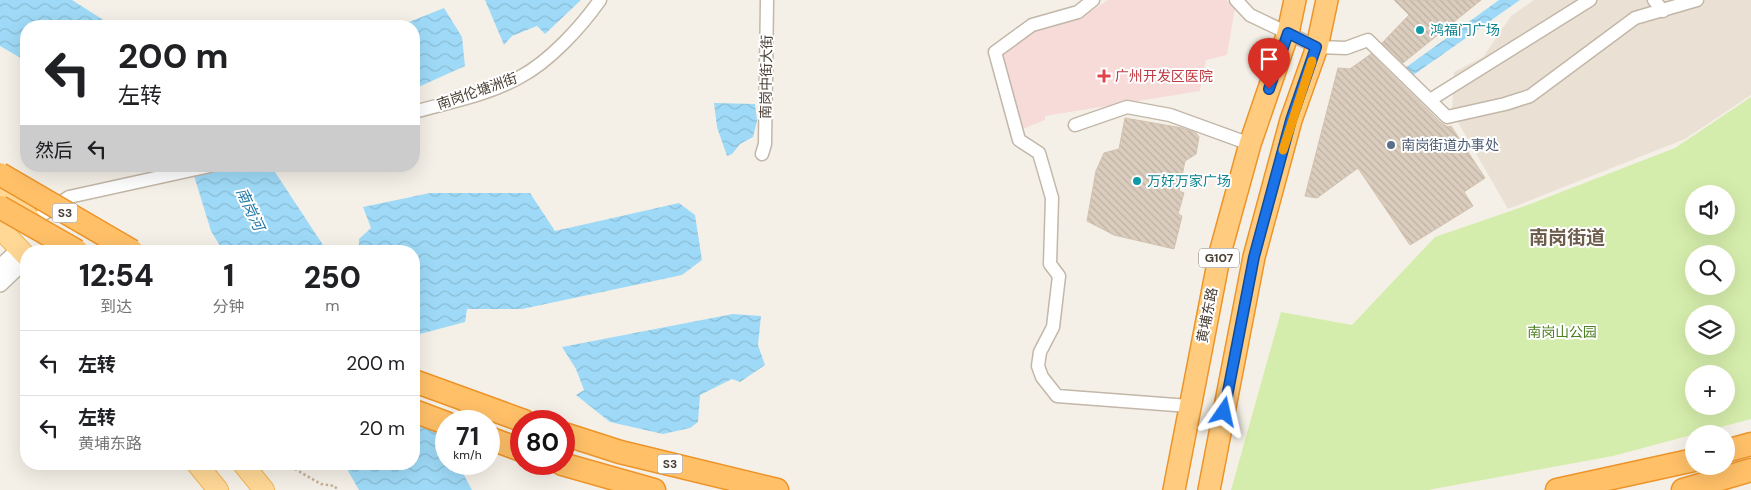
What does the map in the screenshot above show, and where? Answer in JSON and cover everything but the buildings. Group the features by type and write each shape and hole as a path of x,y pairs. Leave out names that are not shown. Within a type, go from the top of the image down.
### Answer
{"highway":[{"name":"黄埔东路","path":"1174,490 1220,253 1250,144 1288,33 1295,0"},
{"name":"G107","path":"1209,490 1254,257 1291,120 1316,47 1327,0"},
{"name":"S3","path":"0,174 122,245"},
{"name":"S3","path":"0,207 66,245"},
{"path":"420,382 510,416"},
{"path":"420,413 435,419"},
{"name":"S3","path":"575,438 620,452 776,490"},
{"path":"1735,448 1751,444"},
{"path":"1557,490 1685,462"},
{"name":"S3","path":"575,468 654,490"},
{"path":"1686,489 1751,470"}],"main road":[{"path":"0,188 55,245"},
{"path":"202,470 218,490"},
{"path":"248,470 264,490"}],"street":[{"name":"南岗伦塘洲街","path":"420,110 489,90 521,77 582,24 600,0"},
{"name":"南岗中街大街","path":"762,154 765,144 767,0"},
{"path":"1093,0 1078,12 1032,25 995,52 1018,140 1039,154 1052,198 1050,264 1059,276 1053,327 1040,352 1038,366 1042,377 1058,396 1189,406"},
{"path":"1236,0 1250,15 1316,47 1346,48 1368,40 1447,117 1530,96 1635,18 1697,0"},
{"path":"1430,100 1590,0"},
{"path":"1654,0 1662,11"},
{"path":"1075,125 1127,107 1170,115 1250,144"},
{"path":"0,267 32,221 69,197 187,172"},
{"path":"0,284 16,246"}],"path":[{"path":"296,470 321,484 335,486 337,490"}],"shaded area":[{"name":"广州开发区医院","path":"1108,0 1226,0 1235,8 1227,55 1206,60 1200,91 1045,116 1045,120 1020,130 999,53 1030,32 1082,17"},
{"path":"1534,0 1751,0 1751,95 1685,139 1508,209 1452,112 1454,72 1483,57 1511,16"}],"green space":[{"name":"南岗山公园","path":"1751,97 1751,419 1729,425 1685,425 1685,437 1613,456 1428,490 1231,490 1281,312 1352,325 1435,237 1525,206 1675,148"}],"water":[{"path":"0,0 72,0 104,20 20,20 20,58 0,46"},
{"path":"485,0 581,0 545,34 537,26 512,36 504,45"},
{"path":"1499,0 1520,0 1409,78 1401,71"},
{"path":"444,8 462,37 465,66 420,86 420,20 414,20"},
{"path":"714,103 755,104 757,121 753,137 740,144 732,154 727,156 717,127"},
{"name":"南岗河","path":"193,172 275,172 323,245 219,245 211,231"},
{"path":"430,193 530,193 555,231 679,203 695,215 702,260 682,275 522,309 467,309 465,322 420,334 420,245 359,245 359,239 371,228 363,207"},
{"path":"733,314 761,316 758,345 765,365 740,382 732,379 700,395 698,422 690,428 663,434 610,422 576,395 584,390 576,369 562,347"},
{"path":"420,399 435,425 435,475 464,475 472,490 359,490 347,470 420,470"}],"slow traffic":[{"path":"1283,150 1291,120 1312,61"}],"place":[{"name":"鸿福门广场","path":"1420,30"},
{"name":"广州开发区医院","path":"1104,76"},
{"name":"南岗街道办事处","path":"1391,145"},
{"name":"万好万家广场","path":"1137,181"}],"district":[{"name":"南岗街道","path":"1567,237"}],"route":[{"path":"1224,412 1254,257 1291,120 1316,47 1288,33 1269,89"}]}
